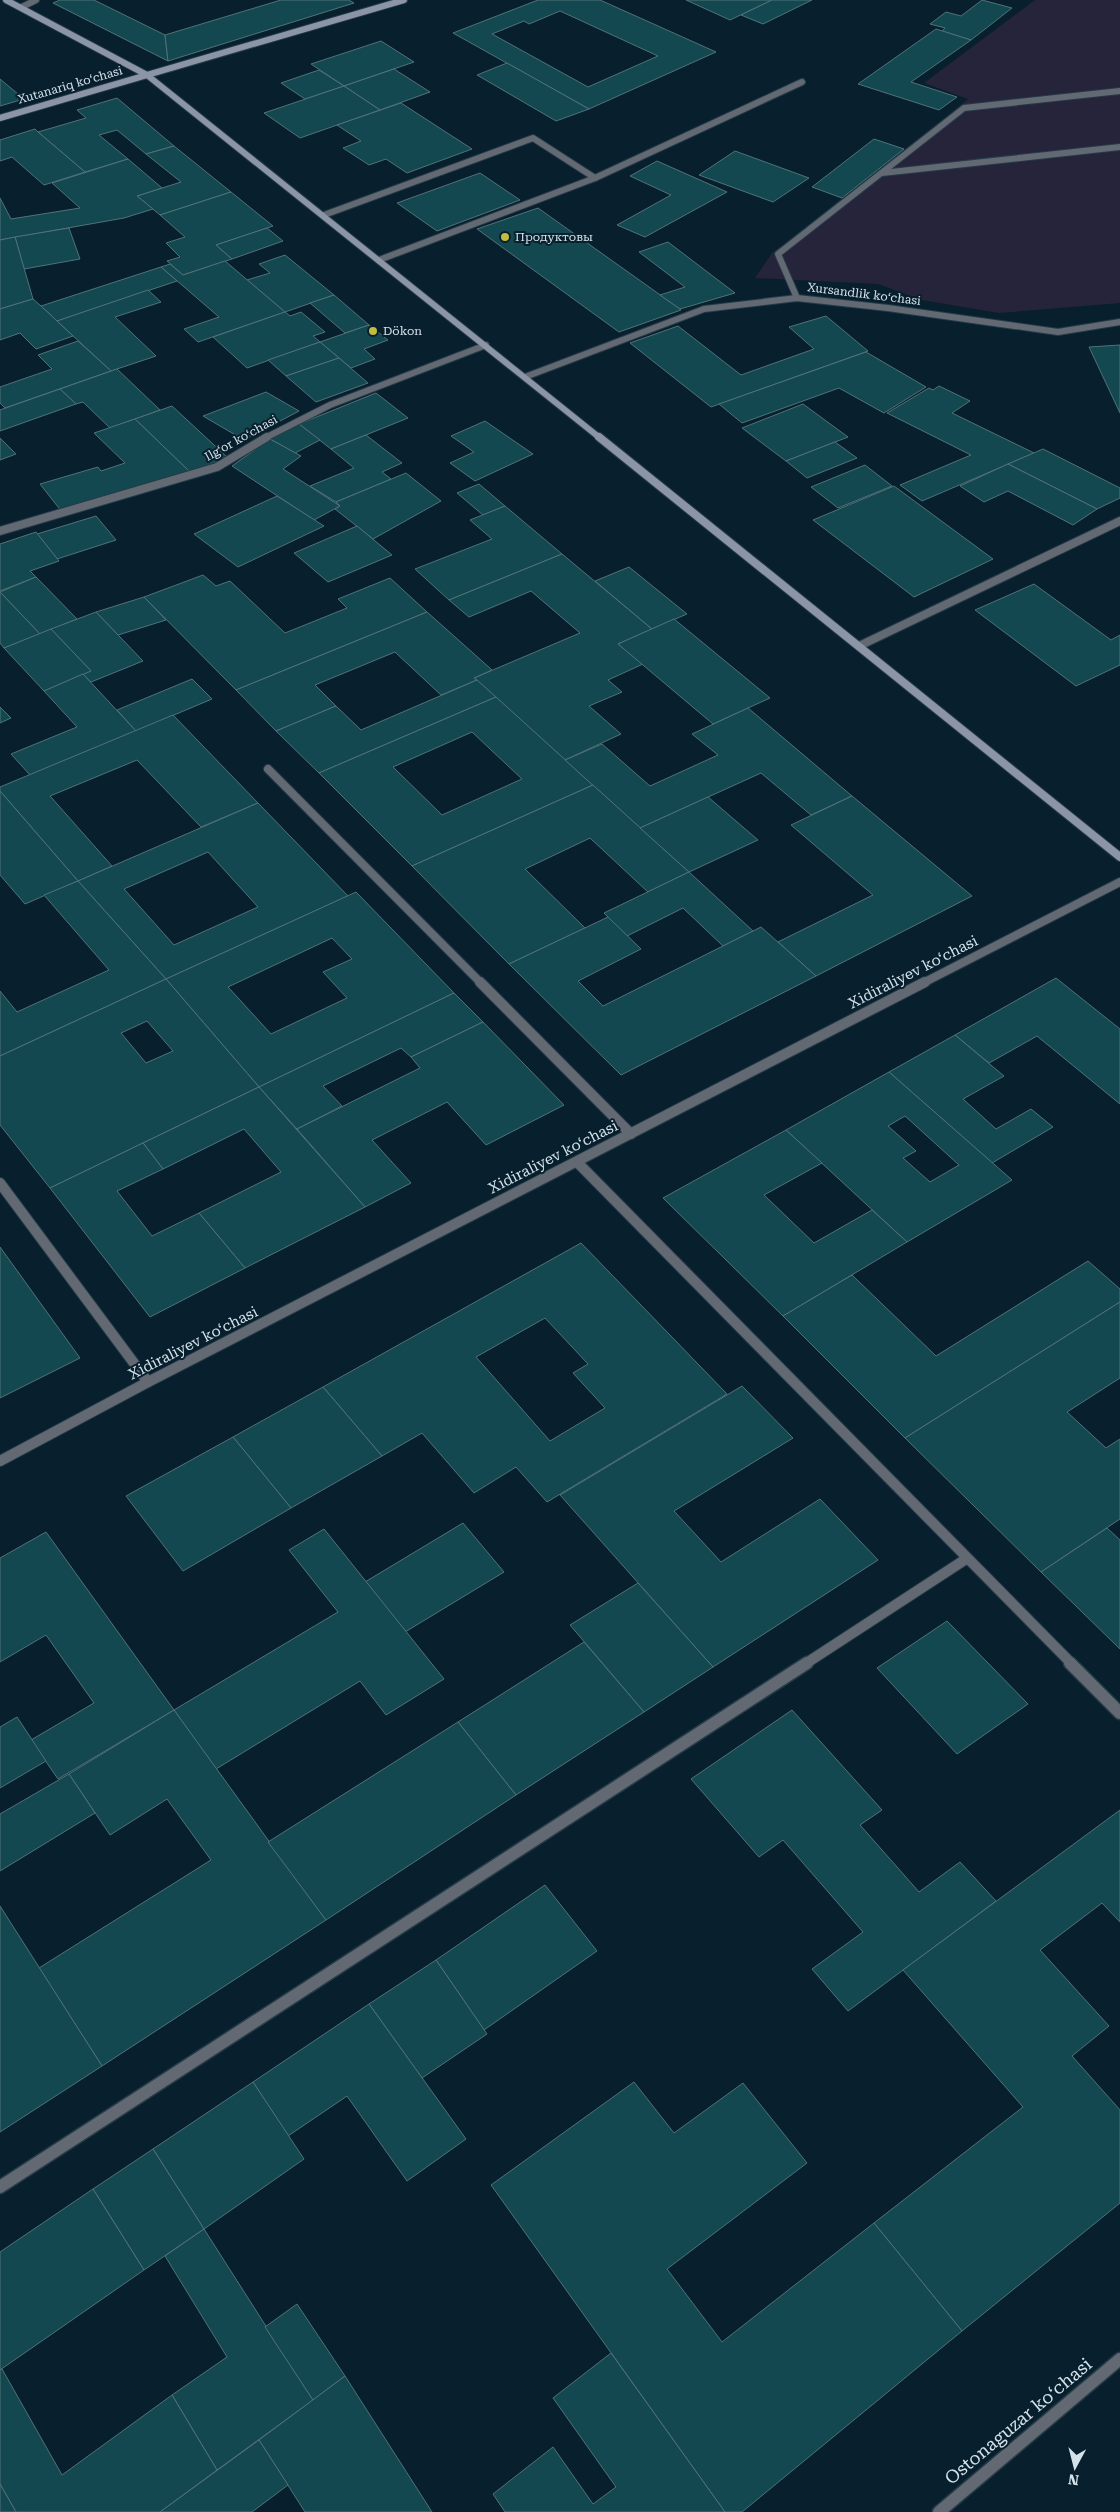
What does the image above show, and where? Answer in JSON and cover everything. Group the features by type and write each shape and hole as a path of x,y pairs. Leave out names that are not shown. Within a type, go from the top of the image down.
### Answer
{"main road":[{"path":"6,0 147,75 486,345 1120,857"},
{"name":"Xutanariq koʻchasi","path":"0,118 404,0"}],"street":[{"path":"22,8 36,0"},
{"path":"379,260 595,178 802,82"},
{"path":"797,298 778,254 964,108 1120,91"},
{"path":"324,215 533,138 595,178"},
{"path":"882,173 1120,146"},
{"name":"Xursandlik koʻchasi","path":"525,377 704,309 797,298 888,308 1058,332 1120,322"},
{"name":"Ilgʻor koʻchasi","path":"0,531 217,467 270,434 330,405 486,345"},
{"path":"859,646 1120,521"},
{"path":"268,769 632,1134"},
{"name":"Xidiraliyev koʻchasi","path":"0,1461 148,1382 1120,882"},
{"path":"577,1162 966,1559 1120,1713"},
{"path":"0,1183 148,1382"},
{"path":"0,2187 966,1559"},
{"name":"Ostonaguzar koʻchasi","path":"939,2512 1120,2359"}],"shaded area":[{"path":"1035,0 1120,0 1120,303 999,313 922,300 878,284 755,278 772,253 841,203 968,99 924,83"}],"building":[{"path":"60,0 94,0 165,35 168,61 53,3"},
{"path":"281,0 349,0 354,3 168,61 165,35"},
{"path":"538,0 600,0 716,52 589,109 453,33","holes":["560,11 658,56 588,87 492,34 524,21 529,24"]},
{"path":"686,0 772,0 730,20"},
{"path":"772,0 812,0 763,24 741,15"},
{"path":"982,0 1012,8 971,40 942,31 945,28 930,24 946,12 961,16"},
{"path":"936,29 971,40 911,82 957,97 939,110 858,84"},
{"path":"381,41 414,62 344,86 311,64"},
{"path":"507,63 589,109 556,121 477,75"},
{"path":"394,69 430,92 380,110 344,86"},
{"path":"319,70 344,86 305,99 281,83"},
{"path":"0,79 24,99 0,106"},
{"path":"344,86 380,110 300,138 264,113"},
{"path":"117,98 174,146 146,154 117,130 99,135 128,159 85,172 38,132 86,118 77,110"},
{"path":"401,103 472,149 407,173 386,159 369,165 343,148 361,141 337,125"},
{"path":"35,129 85,172 44,185 12,157 0,161 0,140"},
{"path":"874,139 904,149 842,198 812,187"},
{"path":"174,146 231,192 160,215 137,196 181,182 146,154"},
{"path":"735,151 809,178 773,202 699,175"},
{"path":"128,159 162,188 137,196 153,209 124,218 0,240 0,198 11,219 80,208 52,183"},
{"path":"657,161 727,192 645,237 617,225 671,195 630,176"},
{"path":"480,173 520,200 437,231 397,203"},
{"path":"231,192 273,226 216,245 232,259 183,275 167,261 180,257 166,243 185,237 160,215"},
{"path":"538,208 681,310 619,332 477,229"},
{"path":"69,228 80,259 24,269 15,237"},
{"path":"267,228 283,241 232,259 216,245"},
{"path":"15,237 33,299 0,309 0,240"},
{"path":"668,242 735,293 680,309 660,295 685,287 639,252"},
{"path":"285,255 334,295 285,312 247,280 270,273 259,264"},
{"path":"225,261 285,312 198,342 184,329 219,317 161,267 170,264 183,275"},
{"path":"161,267 177,281 57,321 41,306"},
{"path":"148,290 161,302 115,317 156,356 111,371 57,321"},
{"path":"334,295 369,325 345,333 310,303"},
{"path":"33,299 73,336 36,349 20,333 0,340 0,309"},
{"path":"285,312 290,316 301,312 325,332 313,336 320,342 247,368 213,337"},
{"path":"826,316 868,351 711,407 630,343 678,326 741,375 814,349 789,327"},
{"path":"369,325 388,340 364,349 375,359 351,368 320,342"},
{"path":"78,341 111,371 5,408 0,403 0,387 52,369 38,355"},
{"path":"320,342 339,358 286,376 268,360"},
{"path":"1120,345 1120,413 1089,347"},
{"path":"866,352 926,387 884,413 839,388 742,423 719,404"},
{"path":"339,358 368,383 316,402 286,376"},
{"path":"117,369 160,410 110,428 83,402 76,404 60,389"},
{"path":"939,386 970,401 952,413 1034,453 922,501 900,485 971,455 887,413 929,388 933,390"},
{"path":"60,389 76,404 0,431 0,410"},
{"path":"266,392 299,411 244,440 203,416"},
{"path":"376,393 408,418 331,449 299,424"},
{"path":"803,404 848,437 786,461 742,428"},
{"path":"172,406 228,458 190,472 135,419"},
{"path":"135,419 190,472 62,512 40,484 98,467 101,471 125,463 94,433"},
{"path":"485,421 533,454 475,481 450,463 474,452 451,436"},
{"path":"299,424 320,440 295,453 270,439"},
{"path":"366,435 402,463 382,472 391,479 336,502 310,486 354,468 331,449"},
{"path":"0,438 16,454 0,460"},
{"path":"270,439 301,456 283,469 340,506 314,520 232,466"},
{"path":"835,442 857,458 807,478 786,461"},
{"path":"1043,449 1120,488 1120,498 1097,509 1008,464"},
{"path":"1008,464 1097,509 1073,525 1008,491 984,502 960,486"},
{"path":"865,465 892,486 838,508 811,487"},
{"path":"406,473 441,501 373,539 335,509 340,506 336,502"},
{"path":"479,484 505,506 483,515 457,493"},
{"path":"894,486 993,559 914,597 813,520"},
{"path":"277,496 324,526 238,567 194,534"},
{"path":"505,506 562,554 449,600 415,569 492,539 470,520"},
{"path":"96,516 116,540 57,559 37,534"},
{"path":"357,526 392,555 328,582 294,553"},
{"path":"36,532 59,561 30,571 36,577 0,591 0,544"},
{"path":"562,554 652,629 618,644 643,664 608,680 622,692 589,706 621,734 565,760 474,678 580,633 531,591 469,617 449,600"},
{"path":"629,567 687,614 652,629 595,581"},
{"path":"203,575 216,586 230,581 285,633 347,608 338,599 390,578 427,612 236,690 144,597"},
{"path":"36,577 77,619 40,634 0,592"},
{"path":"1034,584 1111,640 1120,635 1120,665 1076,686 975,610"},
{"path":"0,592 40,634 4,648 0,643"},
{"path":"144,597 166,620 118,635 96,612"},
{"path":"96,612 143,661 91,682 83,674 91,671 51,629"},
{"path":"427,612 492,670 474,678 477,680 441,695 395,652 315,685 336,706 276,731 236,690"},
{"path":"674,619 770,698 713,724 618,644"},
{"path":"51,629 91,671 44,691 4,648"},
{"path":"83,674 136,731 30,775 11,754 77,727 44,691"},
{"path":"192,679 212,699 136,731 117,710"},
{"path":"477,680 496,697 319,773 276,731 336,706 361,730"},
{"path":"496,697 593,785 412,866 319,773","holes":["472,732 522,779 442,815 393,767"]},
{"path":"0,707 11,718 0,723"},
{"path":"748,708 852,796 811,815 761,773 640,828 565,760 602,744 650,786 718,755 692,734"},
{"path":"173,715 258,803 201,827 137,760 50,796 112,866 78,881 0,791 0,787"},
{"path":"593,785 689,872 648,892 590,838 525,869 585,928 509,964 412,866"},
{"path":"0,791 78,881 25,904 0,875"},
{"path":"852,796 972,896 816,976 778,942 873,895 791,825"},
{"path":"708,797 758,840 689,872 640,828"},
{"path":"258,803 348,896 166,979 78,881","holes":["208,852 258,907 174,945 124,889"]},
{"path":"689,872 753,931 723,946 683,908 627,936 604,913"},
{"path":"78,881 166,979 0,1056 0,991 17,1012 109,970 44,895"},
{"path":"356,892 454,993 259,1087 166,979","holes":["332,938 352,959 323,972 347,998 271,1034 228,987"]},
{"path":"608,917 641,949 578,981 603,1006 761,927 816,976 621,1075 509,964"},
{"path":"1056,978 1120,1029 1120,1104 1037,1036 989,1063 955,1035"},
{"path":"166,979 259,1087 50,1188 0,1125 0,1056","holes":["147,1021 173,1051 146,1063 121,1033"]},
{"path":"454,993 483,1022 411,1057 401,1048 323,1086 342,1106 297,1129 259,1087"},
{"path":"483,1022 564,1105 486,1145 447,1102 372,1140 411,1183 365,1207 297,1129 420,1068 411,1057"},
{"path":"955,1035 1004,1076 963,1099 996,1129 1031,1109 1053,1127 992,1163 889,1072"},
{"path":"889,1072 1012,1180 907,1242 786,1130","holes":["905,1116 959,1165 930,1182 903,1158 916,1151 888,1126"]},
{"path":"259,1087 365,1207 245,1268 199,1213 281,1172 244,1129 163,1169 143,1143"},
{"path":"786,1130 822,1163 764,1195 814,1243 872,1210 907,1242 783,1316 663,1198"},
{"path":"143,1143 163,1169 117,1191 152,1236 199,1213 245,1268 150,1317 50,1188"},
{"path":"581,1243 727,1394 547,1502 516,1467 474,1493 422,1433 382,1456 323,1387","holes":["545,1318 588,1364 573,1373 605,1408 550,1441 476,1357"]},
{"path":"0,1247 80,1358 0,1398"},
{"path":"1088,1261 1120,1289 1120,1302 905,1438 783,1316 852,1275 936,1356"},
{"path":"1120,1302 1120,1378 1067,1412 1106,1448 1120,1439 1120,1519 1041,1572 905,1438"},
{"path":"742,1386 793,1438 674,1511 721,1562 820,1499 878,1560 713,1667 560,1495"},
{"path":"323,1387 382,1456 291,1508 233,1437"},
{"path":"233,1437 291,1508 183,1571 126,1496"},
{"path":"463,1523 504,1572 405,1632 365,1582"},
{"path":"1107,1528 1120,1540 1120,1649 1041,1572"},
{"path":"324,1529 444,1679 386,1715 360,1681 216,1769 174,1710 338,1612 289,1550"},
{"path":"46,1532 174,1710 58,1779 31,1740 94,1703 46,1635 0,1662 0,1558"},
{"path":"638,1583 713,1667 644,1712 570,1625"},
{"path":"947,1621 1028,1704 957,1754 877,1668"},
{"path":"584,1642 644,1712 516,1795 458,1722"},
{"path":"174,1710 326,1920 102,2066 39,1968 211,1860 167,1799 110,1835 69,1774"},
{"path":"792,1710 882,1810 860,1825 919,1892 960,1862 996,1901 848,2011 812,1969 863,1932 783,1840 759,1857 691,1779"},
{"path":"17,1717 46,1761 0,1788 0,1727"},
{"path":"458,1722 516,1795 326,1920 268,1842"},
{"path":"69,1774 95,1813 0,1871 0,1814"},
{"path":"1120,1810 1120,1922 1102,1903 1040,1950 1109,2026 1072,2056 1120,2110 1120,2203 962,2331 874,2223 1023,2107 903,1970"},
{"path":"545,1885 597,1951 484,2030 436,1960"},
{"path":"0,1906 102,2066 0,2132"},
{"path":"436,1960 487,2034 422,2078 369,2004"},
{"path":"369,2004 466,2139 407,2181 347,2096 288,2136 253,2082"},
{"path":"253,2082 304,2159 204,2229 153,2149"},
{"path":"634,2082 674,2133 743,2083 807,2163 667,2269 722,2342 874,2223 962,2331 742,2512 725,2512 491,2185"},
{"path":"153,2149 204,2229 144,2270 93,2189"},
{"path":"93,2189 144,2270 0,2370 0,2252"},
{"path":"204,2229 313,2400 217,2470 172,2395 227,2357 165,2256"},
{"path":"297,2304 345,2376 313,2400 265,2327"},
{"path":"611,2353 725,2512 505,2512 493,2494 553,2447 593,2504 616,2487 553,2398"},
{"path":"2,2369 62,2475 172,2395 217,2470 160,2512 16,2512 0,2484 0,2370"},
{"path":"345,2376 432,2512 305,2512 259,2440"},
{"path":"259,2440 288,2485 252,2512 160,2512"},
{"path":"0,2484 16,2512 0,2512"}],"place":[{"name":"Продуктовы","path":"505,237"},
{"name":"Dökon","path":"373,331"}]}
